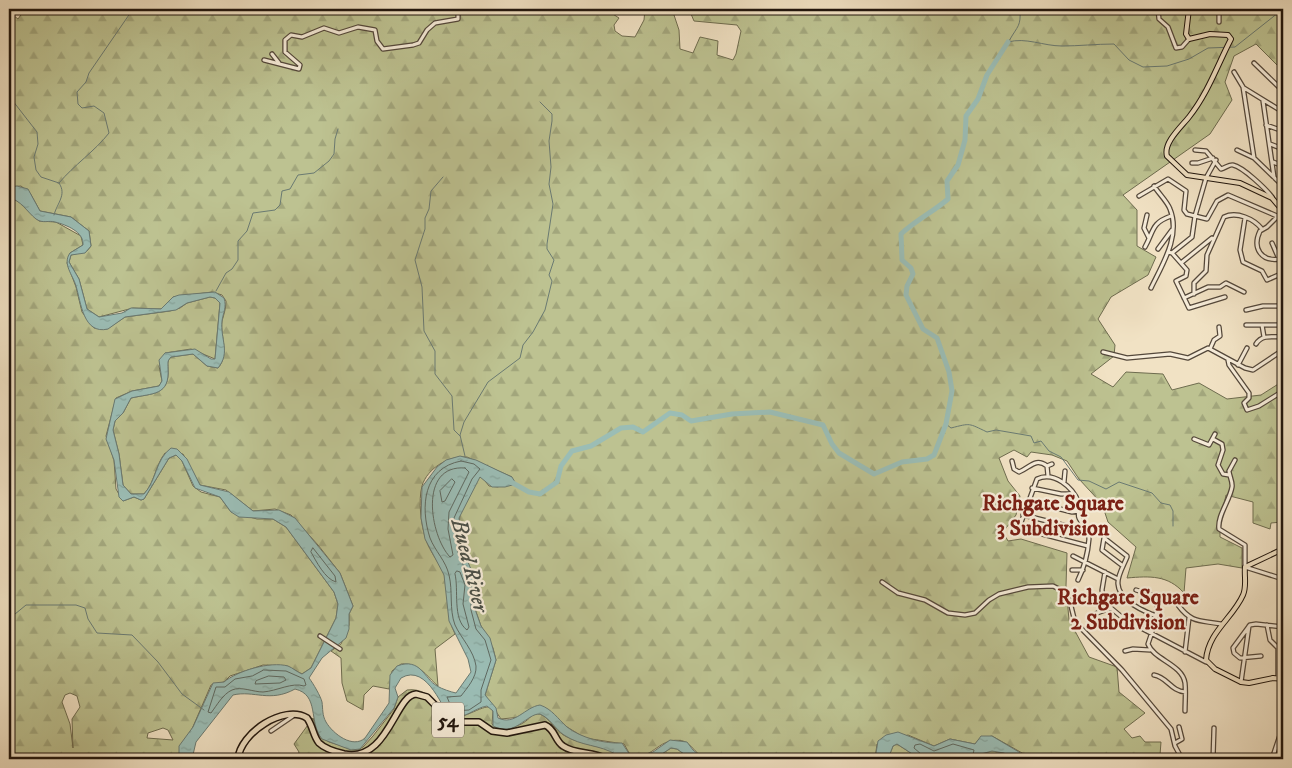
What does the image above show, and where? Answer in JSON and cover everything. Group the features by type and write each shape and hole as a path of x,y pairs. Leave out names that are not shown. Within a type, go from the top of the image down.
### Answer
{"highway":[{"name":"54","path":"298,714 307,718 316,738 323,746 338,752 358,755 374,746 408,697 418,694 427,698 446,718 454,723 478,722 492,731 507,734 545,725 553,730 563,746 574,751 597,754 606,759"},
{"path":"238,759 244,740 253,731 287,715 298,714"}],"main road":[{"path":"1190,9 1186,34 1189,39 1210,34 1224,34 1231,37 1205,94 1171,140 1166,153 1187,175 1236,182 1272,198 1283,211"},
{"path":"1283,549 1245,567 1243,595 1221,624 1208,648 1206,662 1241,682 1249,683 1278,678 1283,679"}],"street":[{"path":"264,60 298,69 300,67 286,52 285,40 291,35 302,37 324,28 339,33 358,27 372,28 375,30 383,49 394,49 419,43 427,30 435,24 458,19 458,9"},
{"path":"1158,9 1159,19 1168,27 1176,48 1182,47 1189,39"},
{"path":"1219,9 1219,22"},
{"path":"272,54 280,63"},
{"path":"1243,87 1282,111 1283,93 1254,63"},
{"path":"1234,72 1243,87 1254,158"},
{"path":"1263,101 1274,177"},
{"path":"1265,124 1283,131"},
{"path":"1270,144 1283,149"},
{"path":"1195,150 1206,151 1222,169 1231,165 1235,166 1257,182 1272,198"},
{"path":"1237,150 1254,158 1283,186"},
{"path":"1170,252 1192,237 1195,216 1206,178 1214,159"},
{"path":"1192,163 1214,159"},
{"path":"1272,161 1283,166"},
{"path":"1139,196 1162,180 1171,179 1187,194 1184,207 1185,212 1195,216 1207,219 1217,201 1228,195 1277,216"},
{"path":"1151,288 1170,252 1172,239 1169,208 1154,186"},
{"path":"1280,259 1268,260 1259,253 1257,237 1262,229 1271,224 1283,211"},
{"path":"1194,294 1194,283 1206,271 1206,258 1226,215 1233,214 1254,220 1262,229"},
{"path":"1147,215 1144,228 1149,239"},
{"path":"1145,247 1153,227 1160,220 1171,216"},
{"path":"1245,218 1240,250 1243,262 1262,271 1268,280 1283,273"},
{"path":"1158,249 1172,230"},
{"path":"1182,263 1215,236"},
{"path":"1272,243 1283,268"},
{"path":"1170,252 1182,263 1188,274 1176,281 1187,305 1192,308 1208,300 1217,301 1225,297"},
{"path":"1184,298 1208,287 1220,287 1226,283 1244,292"},
{"path":"1246,310 1263,306 1283,306"},
{"path":"1246,325 1281,325 1283,329"},
{"path":"1262,325 1264,337"},
{"path":"1103,352 1127,358 1170,354 1188,358 1210,349 1214,340 1220,336 1219,327"},
{"path":"1256,344 1264,337 1283,337"},
{"path":"1232,370 1247,348"},
{"path":"1210,349 1237,365 1253,370 1283,350"},
{"path":"1228,360 1232,370 1249,393 1249,398 1244,403 1247,410 1259,406 1283,391"},
{"path":"1194,439 1208,445 1215,434"},
{"path":"1213,439 1222,444 1224,450 1218,465 1223,474 1229,475"},
{"path":"1235,460 1231,465 1229,475 1232,487 1226,508 1220,516 1218,528 1221,532 1245,545 1245,567 1283,580"},
{"path":"1012,461 1012,466 1019,472 1035,462 1047,466 1052,464"},
{"path":"1047,466 1048,476"},
{"path":"1064,482 1065,471"},
{"path":"1078,580 1083,570 1088,546 1089,538 1086,527 1079,518 1079,504 1064,482 1048,476 1037,479 1032,488 1019,528 1088,546"},
{"path":"1032,488 1061,494 1072,494"},
{"path":"1028,501 1072,512 1079,511"},
{"path":"1023,514 1075,528 1086,527"},
{"path":"1123,566 1102,550 1104,538 1126,554 1123,566 1118,579 1119,588 1135,607 1156,616"},
{"path":"1073,556 1118,579"},
{"path":"1072,570 1083,570"},
{"path":"1106,572 1102,590 1111,608 1127,622 1164,639 1206,662"},
{"path":"882,582 898,593 925,600 942,611 960,615 976,613 989,600 999,594 1044,585 1061,589 1068,594 1078,625 1094,639 1167,723 1172,731 1174,744 1182,759"},
{"path":"1136,590 1157,598 1156,616 1148,641 1150,650"},
{"path":"1181,597 1178,605 1189,618 1221,624"},
{"path":"1097,612 1111,608"},
{"path":"1186,652 1189,618"},
{"path":"1116,627 1127,622"},
{"path":"1250,625 1283,627"},
{"path":"1241,682 1250,625"},
{"path":"1250,625 1233,649 1239,657 1261,656"},
{"path":"1267,625 1270,640 1278,648 1278,678"},
{"path":"320,636 340,648"},
{"path":"1278,648 1283,647"},
{"path":"1125,651 1134,649 1150,650 1178,672 1184,679 1184,710"},
{"path":"1154,675 1162,677 1176,690 1185,692"},
{"path":"271,730 298,714"},
{"path":"1174,744 1182,739 1179,726"},
{"path":"1213,759 1214,728"},
{"path":"1272,759 1283,729"},
{"path":"1280,759 1283,754"}],"green space":[{"path":"25,9 605,9 619,18 614,25 615,31 622,36 635,37 644,20 645,9 672,9 679,30 680,49 693,53 700,37 718,41 717,55 733,60 741,31 737,25 694,21 691,14 693,9 1283,9 1283,71 1256,44 1234,56 1225,82 1232,100 1210,134 1123,195 1137,210 1137,246 1156,257 1148,275 1111,297 1098,319 1115,345 1114,356 1091,374 1113,387 1126,372 1163,374 1172,390 1199,383 1227,399 1261,395 1283,381 1283,524 1282,522 1271,523 1270,529 1253,523 1253,502 1226,495 1220,523 1220,537 1242,548 1242,568 1218,564 1186,568 1184,593 1172,583 1158,578 1127,578 1136,547 1108,522 1102,504 1079,479 1067,461 1052,455 1031,452 1027,457 1014,450 999,458 1008,481 1020,496 1016,515 1003,532 1008,541 1021,539 1067,553 1066,586 1069,620 1089,657 1117,667 1119,692 1145,713 1124,729 1132,738 1140,736 1145,742 1161,742 1160,755 1151,759 1083,759 1071,755 1061,759 1031,758 992,736 979,739 975,744 950,739 934,746 908,735 877,744 875,759 742,759 735,754 722,759 704,759 686,742 675,740 663,744 646,755 632,758 624,744 585,738 567,727 544,707 521,717 501,719 485,695 496,660 493,648 481,626 475,609 477,584 465,556 459,528 460,514 479,477 482,477 489,486 498,487 512,477 467,457 454,458 440,464 429,474 422,486 420,499 424,534 444,574 450,619 455,634 435,649 438,686 417,667 401,664 392,671 389,689 373,686 364,695 363,710 347,701 342,683 341,658 331,651 341,644 349,625 349,614 353,606 340,573 291,515 275,509 253,511 226,490 200,485 183,454 165,453 151,484 144,494 131,494 123,485 119,454 113,430 115,421 123,413 131,398 152,394 163,388 168,377 168,362 171,357 193,354 207,366 218,368 222,363 224,351 222,321 226,301 222,295 212,292 173,297 161,309 133,308 99,317 87,309 79,279 69,262 71,255 87,251 91,246 89,231 71,217 40,211 30,193 21,186 9,187 9,12 18,19"},
{"path":"9,198 18,201 39,221 56,222 81,236 83,245 70,253 67,263 76,287 82,312 94,328 107,329 125,317 170,311 180,308 187,303 210,297 215,298 220,303 215,359 191,349 165,353 159,366 162,381 159,386 132,391 116,398 106,436 114,460 116,489 123,501 134,497 141,500 144,499 169,458 176,455 182,461 193,486 201,492 220,497 231,512 257,519 273,519 286,527 334,592 338,604 336,618 311,668 302,674 287,666 263,665 230,676 224,682 211,685 179,759 9,759","holes":["70,693 77,696 80,707 72,719 73,748 70,724 62,702 65,695","163,728 168,730 173,740 147,738 148,733"]},
{"path":"407,690 417,690 425,694 439,706 442,702 446,713 451,717 462,716 489,707 493,711 492,724 497,728 517,726 533,714 540,714 567,737 613,751 625,758 297,759 299,752 294,744 313,718 319,735 329,742 357,750 363,747 373,736 394,709 398,697"},
{"path":"897,744 920,759 888,759 893,746"},
{"path":"671,748 677,749 691,759 654,759"},
{"path":"992,751 1004,753 1014,759 976,759 981,754"}],"water":[{"path":"17,186 28,189 40,211 71,217 89,231 91,246 85,253 71,255 69,262 79,279 87,309 99,317 122,313 131,308 161,309 173,297 179,295 215,292 224,298 225,307 222,328 224,356 218,368 207,366 193,354 171,357 168,362 168,377 163,388 153,394 131,398 123,413 115,421 113,430 119,454 123,485 131,494 144,494 162,458 171,448 177,449 187,459 200,485 229,492 253,511 279,510 295,518 340,573 353,606 349,614 349,629 346,638 322,658 309,678 322,702 326,722 333,731 349,741 355,742 365,738 389,703 390,675 397,666 412,664 437,686 456,693 471,672 468,659 449,621 444,575 425,539 421,518 422,487 437,467 446,460 460,456 476,460 512,477 516,484 505,487 492,487 480,477 459,518 463,550 477,584 475,609 481,626 490,638 496,660 485,695 496,708 498,718 510,720 540,705 548,709 567,727 579,734 601,741 622,743 632,758 653,752 670,740 687,742 704,759 691,759 677,749 671,748 654,759 625,759 620,754 617,755 571,739 561,733 547,718 540,714 530,717 508,729 493,726 493,711 487,706 465,715 450,716 427,682 411,675 401,678 395,688 398,697 394,708 360,749 351,750 322,739 315,725 308,697 303,692 295,689 270,696 233,695 196,742 192,759 179,759 179,746 193,727 213,683 224,682 237,674 254,668 272,665 288,666 302,674 311,668 336,618 338,604 334,592 286,527 273,519 239,517 231,512 220,497 195,488 182,461 176,455 169,458 144,499 141,500 134,497 123,501 119,497 114,460 106,439 115,399 132,391 159,386 162,381 159,360 165,353 195,349 211,359 215,359 220,303 215,298 210,297 187,303 176,310 125,317 108,329 100,330 93,327 84,316 67,261 70,253 83,245 81,236 65,225 39,220 20,204 9,198 9,187"},
{"path":"898,732 934,746 950,739 975,744 981,736 992,736 1029,758 1047,759 1014,759 1004,753 992,751 981,754 976,759 920,759 897,744 893,746 888,759 875,759 878,741 886,735"}],"waterway":[{"path":"59,183 109,133 104,113 94,106 82,108 78,104 77,92 86,82 89,73 133,9"},
{"name":"Bued River","path":"1009,41 1017,29 1020,9"},
{"path":"1254,9 1256,13"},
{"path":"1008,42 1028,41 1055,46 1114,44 1129,60 1143,67 1167,66 1189,59 1208,48 1235,47 1283,9"},
{"name":"Bued River","path":"511,482 529,492 540,494 557,482 561,466 572,451 591,446 621,428 633,427 643,432 670,413 682,415 691,421 732,414 770,412 823,425 832,444 839,453 874,474 902,462 927,459 934,455 946,424 952,391 949,372 937,338 923,329 906,295 907,286 913,274 911,268 902,260 901,234 948,199 947,181 958,165 965,140 966,116 978,99 987,75 1008,42"},
{"path":"9,96 37,132 38,144 34,157 36,170 41,177 59,183 61,187 62,195 54,215"},
{"path":"465,456 460,435 464,422 488,382 520,358 523,345 533,332 545,310 552,281 549,275 554,260 547,249 553,204 549,184 551,167 549,141 552,114 540,102"},
{"path":"216,291 226,273 232,269 238,260 238,241 247,231 253,213 275,210 280,205 282,191 290,189 298,175 314,173 329,161 334,154 338,129"},
{"path":"443,177 431,191 429,209 425,218 425,229 415,260 422,287 424,331 435,351 435,374 452,396 454,430 460,436"},
{"path":"946,424 951,428 969,425 987,432 996,430 1031,436 1034,443 1041,441 1049,451 1061,457 1078,480 1089,481 1106,489 1119,482 1152,493 1161,503 1170,505 1173,511 1173,526"},
{"path":"9,619 26,605 76,605 85,608 88,619 97,633 132,635 158,662 182,694 204,710"},
{"path":"609,759 613,752"},
{"path":"611,759 615,754"}],"district":[{"name":"Richgate Square 3 Subdivision","path":"1053,514"},
{"name":"Richgate Square 2 Subdivision","path":"1128,608"}]}
